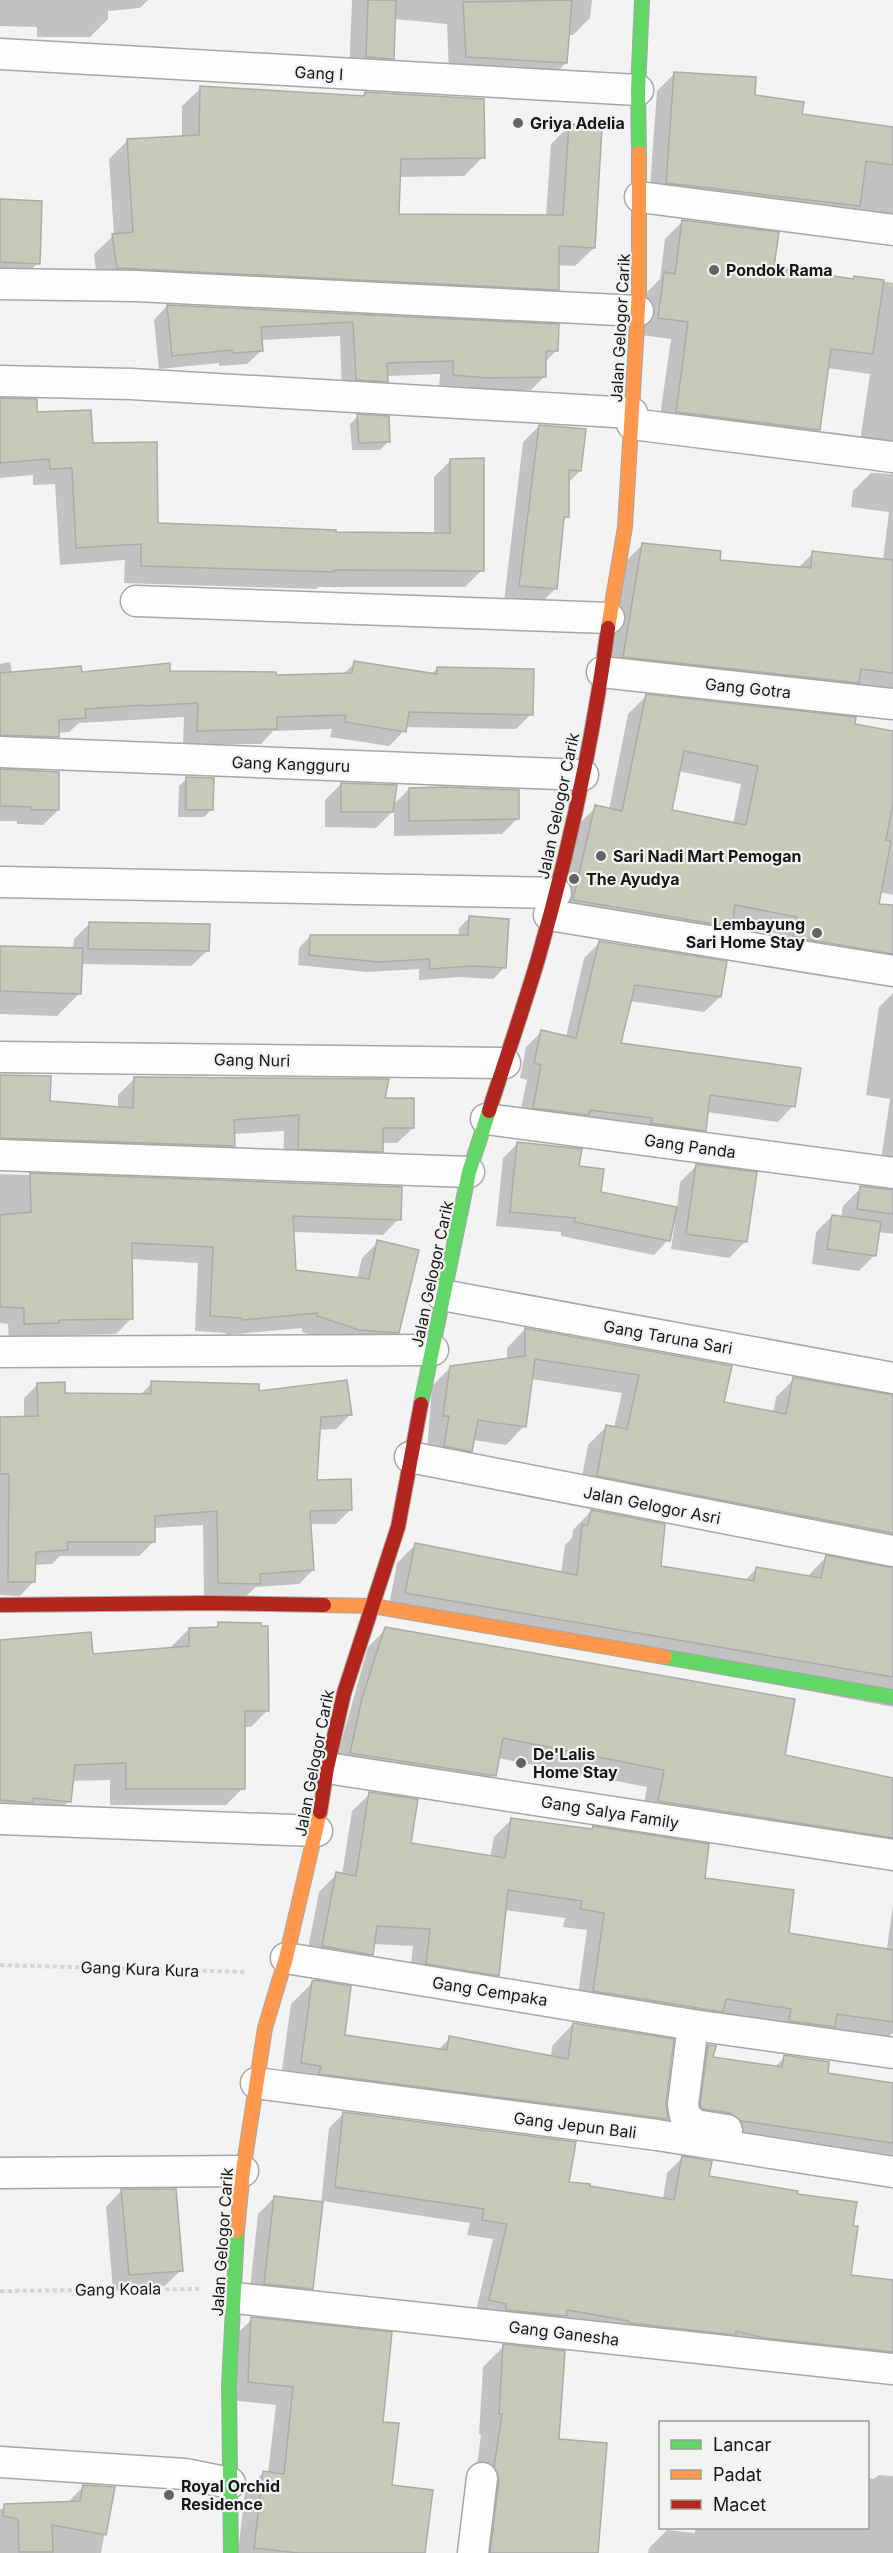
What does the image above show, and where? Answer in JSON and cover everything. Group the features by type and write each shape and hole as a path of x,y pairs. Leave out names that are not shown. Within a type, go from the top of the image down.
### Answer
{"street":[{"name":"Jalan Gelogor Carik","path":"231,2553 229,2385 236,2293 238,2215 265,2028 284,1966 317,1831 327,1768 344,1693 398,1527 442,1295 469,1172 538,960 552,904 583,775 626,527 638,311 640,197 638,90 642,0"},
{"name":"Gang I","path":"0,54 638,90"},
{"path":"640,197 893,230"},
{"path":"0,284 137,286 638,311"},
{"path":"0,381 131,384 632,419 893,457"},
{"path":"136,601 609,618"},
{"name":"Gang Gotra","path":"602,672 893,704"},
{"name":"Gang Kangguru","path":"0,752 583,775"},
{"path":"0,882 552,904 893,971"},
{"name":"Gang Nuri","path":"0,1057 505,1063"},
{"name":"Gang Panda","path":"486,1119 893,1173"},
{"path":"0,1155 469,1172"},
{"name":"Gang Taruna Sari","path":"442,1295 893,1378"},
{"path":"0,1352 433,1350"},
{"name":"Jalan Gelogor Asri","path":"410,1457 893,1551"},
{"path":"0,1605 208,1603 373,1606 893,1697"},
{"name":"Gang Salya Family","path":"327,1768 893,1855"},
{"path":"0,1819 317,1831"},
{"name":"Gang Cempaka","path":"284,1966 893,2053"},
{"path":"693,2025 683,2105 685,2116 695,2125 893,2156"},
{"name":"Gang Jepun Bali","path":"256,2083 657,2135 893,2172"},
{"path":"0,2173 243,2171"},
{"name":"Gang Ganesha","path":"236,2293 893,2369"},
{"path":"0,2462 185,2474 230,2483"},
{"path":"474,2553 482,2478"}],"path":[{"name":"Gang Kura Kura","path":"0,1965 284,1966"},
{"name":"Gang Koala","path":"0,2290 236,2293"}],"building":[{"path":"368,0 396,0 394,59 366,57"},
{"path":"572,0 567,63 466,57 463,2"},
{"path":"674,72 756,77 755,95 804,102 802,114 893,127 893,165 866,161 860,206 666,183"},
{"path":"200,86 364,96 365,92 484,99 485,158 401,159 399,214 563,215 569,124 602,127 595,248 559,246 559,290 117,268 112,234 133,232 127,139 199,135"},
{"path":"0,199 42,201 40,264 0,262"},
{"path":"682,220 779,232 774,267 853,279 854,276 884,280 873,354 831,349 820,430 676,412 688,322 658,318 664,272 675,274"},
{"path":"167,305 559,324 558,351 546,351 546,377 487,378 453,375 453,361 387,363 388,382 356,380 353,322 261,327 263,351 232,353 232,350 172,356"},
{"path":"0,398 37,399 37,412 91,410 93,443 157,442 158,523 336,530 336,532 450,533 450,459 484,458 484,571 334,570 334,572 141,566 141,544 76,548 72,468 50,469 49,459 0,463"},
{"path":"357,414 389,416 390,442 359,443"},
{"path":"539,425 586,429 581,471 569,470 569,517 564,517 557,589 519,586"},
{"path":"642,543 721,551 720,560 811,568 812,551 893,560 893,673 861,669 859,683 623,657"},
{"path":"354,661 437,674 437,667 534,669 533,715 409,712 406,732 344,722 346,715 277,717 277,729 197,731 198,703 143,705 85,709 86,718 59,720 59,737 0,735 0,673 81,666 82,672 170,663 170,671 276,672 276,675 352,673"},
{"path":"646,694 856,717 855,724 893,731 893,803 886,840 891,841 879,904 893,905 893,954 793,937 797,917 735,905 732,927 573,900 595,805 622,811","holes":["684,751 758,766 746,825 672,810"]},
{"path":"0,769 59,772 59,810 31,810 31,807 0,806"},
{"path":"186,777 214,778 213,810 186,810"},
{"path":"341,783 397,785 393,812 341,812"},
{"path":"409,788 519,790 519,819 409,821"},
{"path":"469,916 509,919 506,968 473,966 430,969 429,959 379,962 309,955 310,935 468,935"},
{"path":"89,922 210,924 209,951 88,949"},
{"path":"599,941 727,961 721,997 635,985 621,1043 801,1068 795,1107 710,1095 706,1131 651,1123 652,1118 590,1110 589,1115 533,1108 541,1065 534,1063 541,1030 576,1038"},
{"path":"0,946 83,948 81,994 0,991"},
{"path":"0,1075 51,1076 50,1101 133,1108 134,1077 389,1079 385,1098 414,1098 414,1128 383,1128 383,1152 298,1149 299,1115 234,1120 235,1146 0,1138"},
{"path":"517,1142 582,1149 579,1166 604,1169 601,1192 677,1207 670,1241 574,1222 575,1218 510,1212"},
{"path":"696,1164 757,1172 747,1242 686,1234"},
{"path":"30,1173 402,1187 401,1220 293,1216 296,1270 369,1279 377,1240 419,1250 399,1333 359,1330 317,1316 317,1313 242,1320 241,1318 210,1316 213,1247 132,1243 133,1319 59,1320 59,1323 24,1324 24,1308 0,1307 0,1215 31,1212"},
{"path":"860,1186 893,1190 893,1214 857,1209"},
{"path":"832,1215 881,1222 876,1256 827,1249"},
{"path":"525,1328 732,1366 724,1402 786,1414 793,1377 893,1395 893,1533 597,1476 606,1425 627,1429 639,1375 535,1359 526,1427 478,1420 472,1452 444,1446 449,1416 443,1416 450,1366 525,1356"},
{"path":"347,1380 352,1415 321,1417 317,1480 351,1479 352,1510 310,1511 314,1570 260,1574 261,1584 218,1583 217,1511 155,1516 155,1542 67,1542 68,1550 36,1552 35,1582 8,1582 9,1474 0,1474 0,1417 38,1416 37,1383 65,1382 65,1393 151,1394 151,1381 259,1384 259,1391"},
{"path":"591,1510 665,1524 661,1566 754,1581 756,1567 821,1578 826,1555 893,1568 893,1677 405,1593 415,1543 577,1575 582,1525 588,1525"},
{"path":"218,1622 261,1623 261,1626 268,1626 269,1711 245,1711 245,1789 126,1789 126,1763 75,1765 71,1802 33,1798 32,1803 0,1800 0,1640 91,1632 93,1654 189,1646 189,1628 218,1627"},
{"path":"385,1627 795,1699 785,1755 893,1778 893,1838 658,1801 664,1770 503,1738 496,1776 350,1753 362,1698"},
{"path":"369,1792 418,1799 411,1843 505,1858 511,1818 592,1829 593,1826 709,1844 705,1878 794,1890 789,1933 893,1950 893,2022 837,2014 835,2027 789,2021 791,2009 726,1999 723,2012 593,1991 604,1913 580,1909 582,1901 508,1890 499,1976 426,1964 430,1929 377,1926 373,1955 322,1946 336,1872 356,1876"},
{"path":"312,1981 351,1986 345,2035 447,2050 449,2036 568,2059 573,2023 674,2039 666,2103 668,2119 319,2074 321,2066 301,2063"},
{"path":"708,2045 716,2046 713,2057 782,2067 784,2055 829,2062 828,2073 893,2083 893,2143 741,2121 730,2113 703,2109 700,2105"},
{"path":"343,2112 576,2142 569,2182 590,2184 590,2186 674,2200 682,2156 712,2161 709,2176 798,2191 797,2194 857,2202 853,2226 858,2226 851,2275 893,2280 893,2352 764,2338 736,2331 736,2335 629,2323 629,2321 567,2310 567,2316 506,2310 506,2304 489,2300 507,2224 482,2220 484,2209 335,2187"},
{"path":"121,2189 176,2189 183,2271 129,2275"},
{"path":"274,2196 323,2202 313,2289 264,2284"},
{"path":"251,2317 392,2332 383,2422 399,2423 392,2485 433,2490 425,2553 299,2553 254,2548 263,2471 284,2474 293,2387 248,2382"},
{"path":"503,2344 565,2351 559,2439 607,2443 598,2553 490,2553 499,2480 494,2467 502,2414 499,2414"},
{"path":"83,2485 115,2487 106,2535 52,2525 53,2552 19,2552 18,2519 3,2516 4,2504 80,2501"}],"traffic: fast":[{"path":"639,153 638,90 642,0"},
{"path":"421,1404 469,1172 489,1111"},
{"path":"665,1657 893,1697"},
{"path":"231,2553 229,2385 237,2231"}],"traffic: slow":[{"path":"608,628 625,527 639,291 639,153"},
{"path":"324,1605 373,1606 665,1657"},
{"path":"237,2231 243,2171 265,2028 286,1958 320,1812"}],"traffic: jam":[{"path":"489,1111 532,978 560,877 579,795 608,628"},
{"path":"320,1812 327,1768 344,1693 398,1527 421,1404"},
{"path":"0,1605 208,1603 324,1605"}],"place":[{"name":"Griya Adelia","path":"518,123"},
{"name":"Pondok Rama","path":"714,270"},
{"name":"Sari Nadi Mart Pemogan","path":"601,856"},
{"name":"The Ayudya","path":"574,879"},
{"name":"Lembayung Sari Home Stay","path":"817,933"},
{"name":"De'Lalis Home Stay","path":"521,1763"},
{"name":"Royal Orchid Residence","path":"169,2495"}]}
